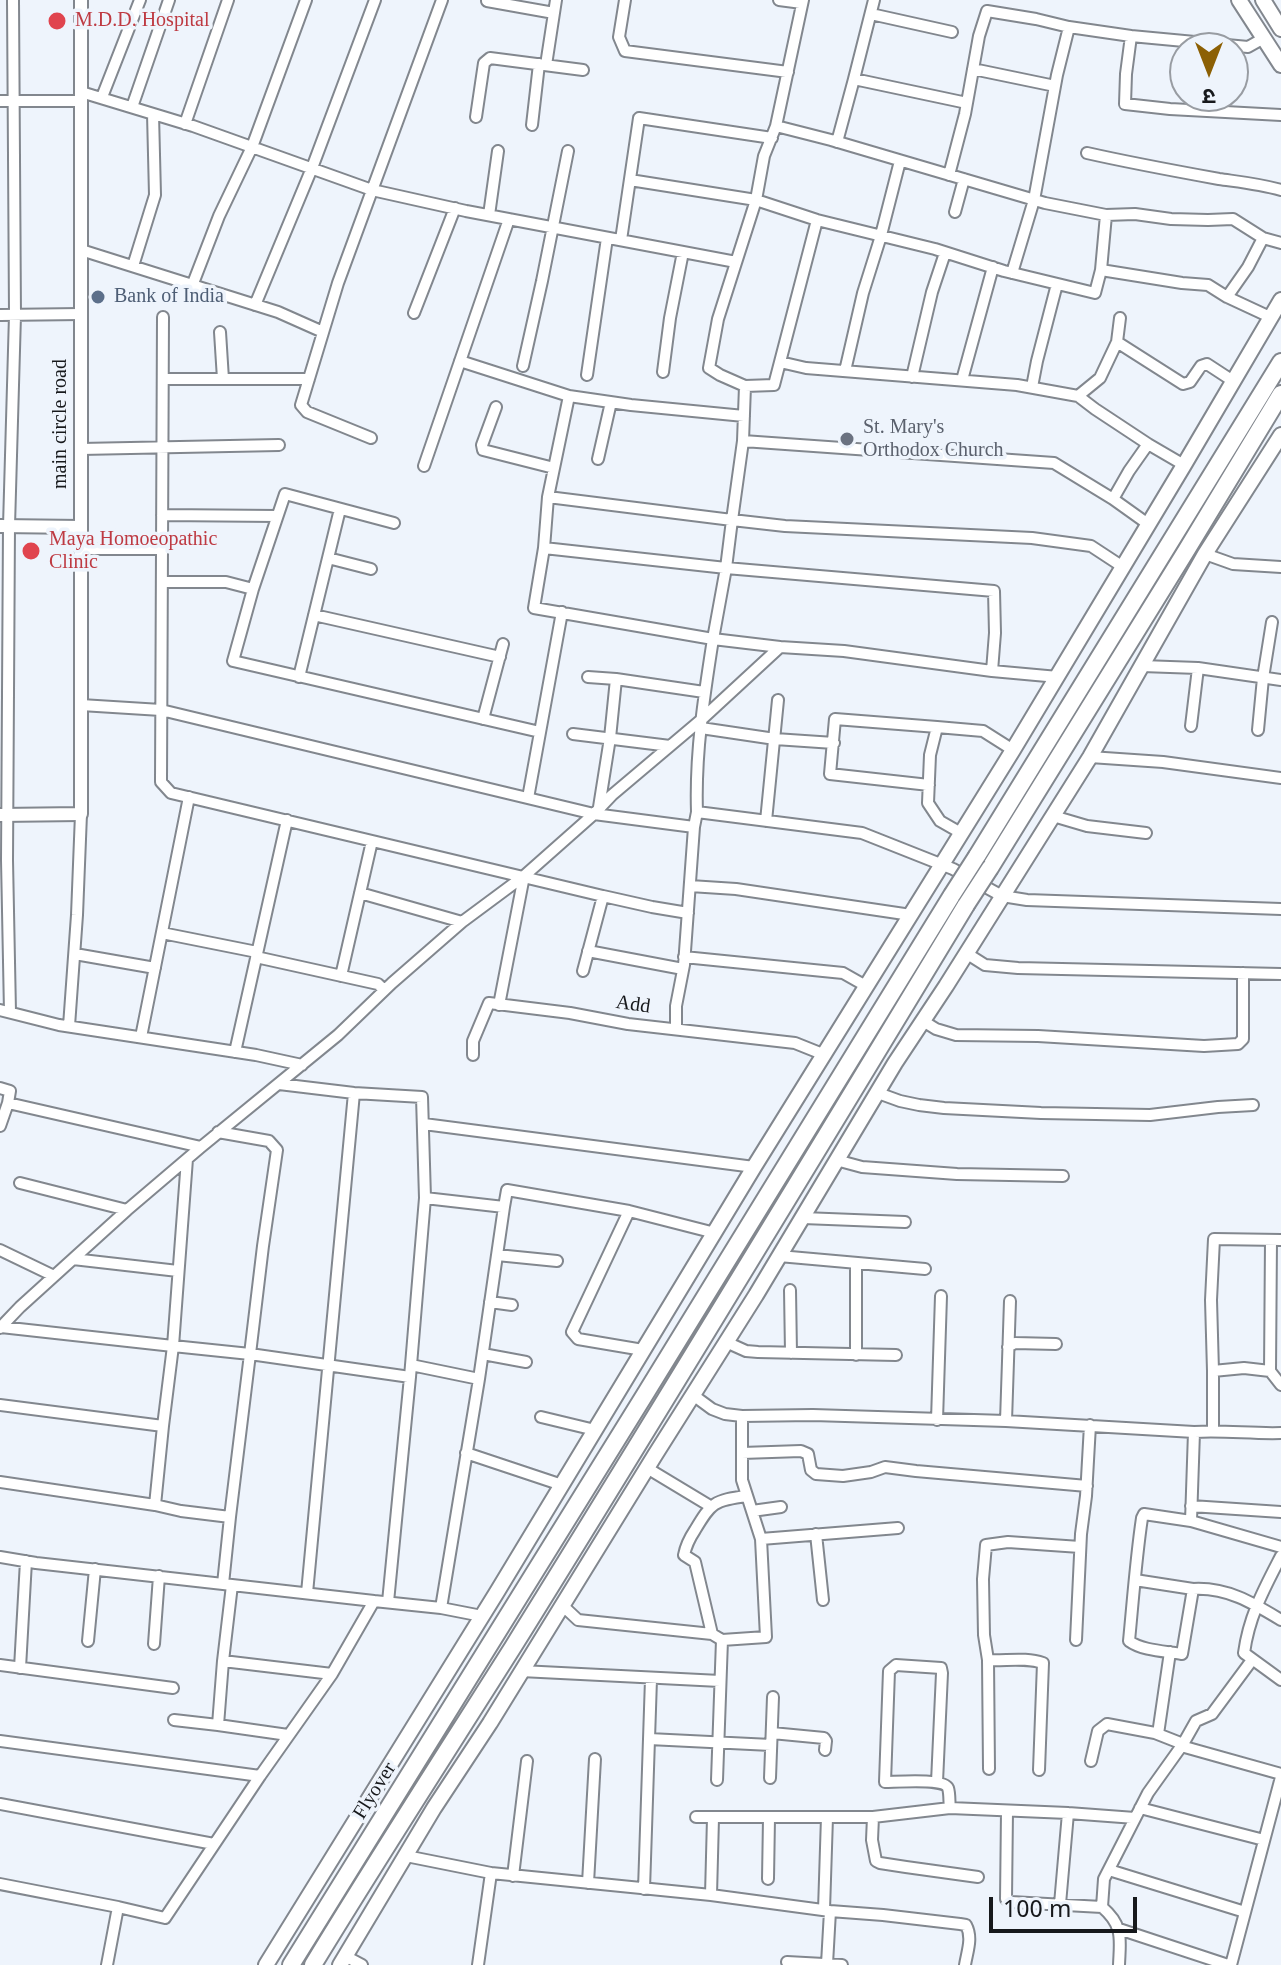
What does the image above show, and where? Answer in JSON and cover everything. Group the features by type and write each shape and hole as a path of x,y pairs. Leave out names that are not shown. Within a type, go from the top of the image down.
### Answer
{"highway":[{"path":"1255,421 1281,362"},
{"path":"1255,421 1281,394"},
{"name":"Flyover","path":"291,1965 952,895 1255,421"},
{"name":"Flyover","path":"313,1965 512,1648 1186,551 1255,421"}],"main road":[{"path":"1239,0 1281,65"},
{"path":"1263,0 1281,29"},
{"path":"266,1965 1058,677 1281,300"},
{"path":"343,1961 836,1160 1090,757 1205,554 1281,435"}],"street":[{"path":"13,0 15,315 5,455 5,1011 69,1026 302,1065"},
{"name":"main circle road","path":"81,0 81,814"},
{"path":"102,97 140,0"},
{"path":"132,107 169,0"},
{"path":"185,124 228,0"},
{"path":"192,286 219,216 252,147 306,0"},
{"path":"255,305 312,168 375,0"},
{"path":"371,438 307,412 301,405 338,283 442,0"},
{"path":"532,125 556,0"},
{"path":"625,0 619,37 625,51 788,72"},
{"path":"779,0 803,2 776,126 764,156 756,200 718,319 709,368 745,386 774,385 817,220"},
{"path":"837,142 874,0"},
{"path":"487,1 554,13"},
{"path":"949,175 987,11 1131,36 1248,47 1264,38"},
{"path":"871,14 952,32"},
{"path":"1012,273 1034,200 1069,27"},
{"path":"1131,36 1125,104 1281,115"},
{"path":"476,117 484,63 490,58 583,70"},
{"path":"973,69 1055,86"},
{"path":"854,79 967,103"},
{"path":"0,101 102,97 372,190 736,262"},
{"path":"133,266 155,195 153,114"},
{"path":"621,240 639,118 772,138"},
{"path":"776,126 1034,200 1106,215 1233,219 1263,238 1281,243"},
{"path":"489,215 498,151"},
{"path":"523,366 568,151"},
{"path":"1087,153 1281,190"},
{"path":"845,371 900,161"},
{"path":"0,170 14,170"},
{"path":"955,212 964,179"},
{"path":"630,180 756,200 817,220 1095,293 1101,270 1106,215"},
{"path":"414,313 455,208"},
{"path":"424,466 509,219"},
{"path":"587,375 607,238"},
{"path":"1227,297 1263,238"},
{"path":"81,250 278,312 323,332"},
{"path":"663,372 683,252"},
{"path":"912,377 932,292 945,253"},
{"path":"962,380 993,267"},
{"path":"1101,270 1208,285 1270,317"},
{"path":"1032,387 1057,284"},
{"path":"0,315 81,314"},
{"path":"163,317 161,782 171,793 603,896 688,913"},
{"path":"1078,396 1100,378 1117,342 1120,318"},
{"path":"220,332 223,379"},
{"path":"1117,342 1183,384 1190,382 1201,366 1207,364 1233,381"},
{"path":"460,361 569,396 744,416"},
{"path":"780,362 806,368 1032,387 1078,396 1184,465"},
{"path":"163,379 309,379"},
{"path":"676,1029 697,812 696,785 704,692 726,568 743,441 745,386"},
{"path":"569,396 548,497 544,548 534,608 713,639 844,651 1058,677"},
{"path":"598,459 611,402"},
{"path":"496,407 482,445 483,450 554,468"},
{"path":"743,441 1054,463 1148,524"},
{"path":"1113,499 1148,444"},
{"path":"81,449 279,445"},
{"path":"394,523 285,494 233,661 540,732"},
{"path":"548,497 785,526 1032,538 1091,546 1123,567"},
{"path":"299,677 340,509"},
{"path":"162,515 277,516"},
{"path":"5,526 81,527"},
{"path":"544,548 726,568 994,591 992,671"},
{"path":"81,549 162,549"},
{"path":"1205,554 1233,564 1281,567"},
{"path":"328,558 371,569"},
{"path":"162,582 226,582 253,589"},
{"path":"528,798 562,612"},
{"path":"314,615 500,657"},
{"path":"1258,730 1272,622"},
{"path":"483,719 503,644"},
{"path":"1,1328 127,1210 338,1035 462,922 524,876 670,746 701,724 780,647"},
{"path":"1142,666 1198,668 1281,680"},
{"path":"1191,726 1198,668"},
{"path":"588,677 704,692"},
{"path":"597,811 610,738 616,679"},
{"path":"766,821 778,700"},
{"path":"81,705 161,710 528,798 694,827"},
{"path":"929,785 830,774 835,719 983,731 1013,750"},
{"path":"701,724 775,739 834,743"},
{"path":"937,727 930,755 928,803 940,821 961,833"},
{"path":"573,734 670,746"},
{"path":"1090,757 1163,762 1281,778"},
{"path":"141,1037 189,797"},
{"path":"697,812 862,833 942,864 1002,896 1027,900 1281,909"},
{"path":"4,815 81,814 69,1026"},
{"path":"1053,816 1087,826 1146,833"},
{"path":"235,1052 287,820"},
{"path":"341,976 372,841"},
{"path":"473,1055 473,1041 485,1010 489,1003 499,1005 524,876"},
{"path":"690,886 736,889 911,915"},
{"path":"360,893 462,922"},
{"path":"583,971 603,896"},
{"path":"162,933 378,984 384,990"},
{"path":"588,951 683,969"},
{"path":"966,953 985,965 996,966 1281,974"},
{"path":"75,954 155,968"},
{"path":"684,957 843,973 866,986"},
{"path":"923,1021 956,1035 1038,1036 1204,1046 1238,1044 1243,1039 1243,973"},
{"name":"Add","path":"499,1005 570,1013 628,1024 795,1043 825,1055"},
{"path":"279,1084 422,1097 425,1198 388,1602"},
{"path":"0,1088 10,1091 0,1126"},
{"path":"307,1593 354,1093"},
{"path":"878,1093 932,1107 1041,1113 1150,1115 1253,1105"},
{"path":"8,1103 201,1147"},
{"path":"424,1124 754,1167"},
{"path":"218,1132 269,1141 277,1150 230,1517 218,1725"},
{"path":"155,1505 173,1346 187,1159"},
{"path":"836,1160 862,1167 957,1174 1063,1176"},
{"path":"20,1183 127,1210"},
{"path":"441,1608 507,1190 629,1211 715,1233"},
{"path":"425,1198 504,1207"},
{"path":"629,1211 572,1332 578,1339 643,1350"},
{"path":"803,1218 905,1222"},
{"path":"1213,1430 1211,1300 1214,1239 1276,1240 1276,1349 1270,1371"},
{"path":"0,1250 54,1276"},
{"path":"497,1255 557,1261"},
{"path":"779,1256 925,1269"},
{"path":"73,1259 178,1271"},
{"path":"856,1263 856,1355"},
{"path":"790,1290 791,1353"},
{"path":"937,1420 941,1296"},
{"path":"1006,1421 1010,1301"},
{"path":"490,1302 512,1305"},
{"path":"1,1328 479,1379"},
{"path":"726,1342 746,1351 896,1355"},
{"path":"1008,1347 1015,1343 1056,1344"},
{"path":"483,1354 526,1362"},
{"path":"1213,1371 1244,1368 1270,1371 1281,1385"},
{"path":"693,1395 712,1409 742,1416 1006,1421 1194,1432 1281,1433"},
{"path":"0,1405 163,1426"},
{"path":"562,1605 578,1620 717,1637 766,1637 761,1539 742,1480 742,1416"},
{"path":"541,1417 595,1430"},
{"path":"1076,1640 1090,1425"},
{"path":"1191,1521 1194,1432"},
{"path":"742,1453 801,1451 808,1454 811,1470 816,1474 843,1476 885,1467 1087,1486"},
{"path":"466,1453 562,1485"},
{"path":"647,1468 710,1506"},
{"path":"0,1482 230,1517"},
{"path":"717,1780 720,1681 717,1637 695,1562 684,1555 686,1545 710,1506 730,1498 747,1496"},
{"path":"1191,1506 1281,1512"},
{"path":"752,1511 781,1507"},
{"path":"1193,1589 1182,1654 1143,1647 1129,1641 1144,1514 1191,1521 1281,1547"},
{"path":"761,1539 898,1528"},
{"path":"816,1534 823,1600"},
{"path":"989,1769 988,1660 984,1635 983,1579 986,1545 1008,1542 1080,1547"},
{"path":"1281,1556 1256,1605 1247,1630 1244,1653 1281,1680"},
{"path":"0,1557 441,1608 482,1616"},
{"path":"20,1668 26,1561"},
{"path":"88,1641 95,1569"},
{"path":"154,1644 159,1576"},
{"path":"1135,1580 1236,1595 1281,1620"},
{"path":"0,1884 165,1918 332,1674 374,1601"},
{"path":"1158,1734 1170,1652"},
{"path":"988,1660 1043,1663 1039,1770"},
{"path":"1102,1907 1104,1879 1138,1813 1196,1721 1212,1714 1252,1660"},
{"path":"223,1661 332,1674"},
{"path":"0,1665 173,1688"},
{"path":"937,1782 941,1668 896,1665 889,1671 885,1782 946,1784 950,1808"},
{"path":"521,1671 720,1681"},
{"path":"644,1889 651,1679"},
{"path":"770,1778 773,1697"},
{"path":"174,1720 288,1735"},
{"path":"1091,1761 1098,1731 1107,1724 1158,1734 1182,1745 1281,1776 1230,1965 1119,1929"},
{"path":"649,1739 719,1742 824,1738 825,1750"},
{"path":"0,1741 260,1776"},
{"path":"588,1883 595,1759"},
{"path":"513,1876 527,1761"},
{"path":"0,1804 214,1844"},
{"path":"696,1817 873,1817 950,1808 1138,1813 1264,1840"},
{"path":"1007,1811 1006,1899 1011,1902 1102,1907 1119,1929 1119,1965"},
{"path":"1060,1904 1068,1813"},
{"path":"827,1817 827,1964"},
{"path":"873,1817 876,1861 978,1877"},
{"path":"711,1895 713,1818"},
{"path":"768,1879 769,1818"},
{"path":"406,1856 513,1876 711,1895 966,1925 970,1939 965,1965"},
{"path":"1109,1870 1245,1912"},
{"path":"478,1965 491,1873"},
{"path":"107,1965 118,1907"},
{"path":"343,1961 362,1965"},
{"path":"787,1962 842,1965"}],"place":[{"name":"M.D.D. Hospital","path":"57,21"},
{"name":"Bank of India","path":"98,297"},
{"name":"St. Mary's Orthodox Church","path":"847,439"},
{"name":"Maya Homoeopathic Clinic","path":"31,551"}]}
